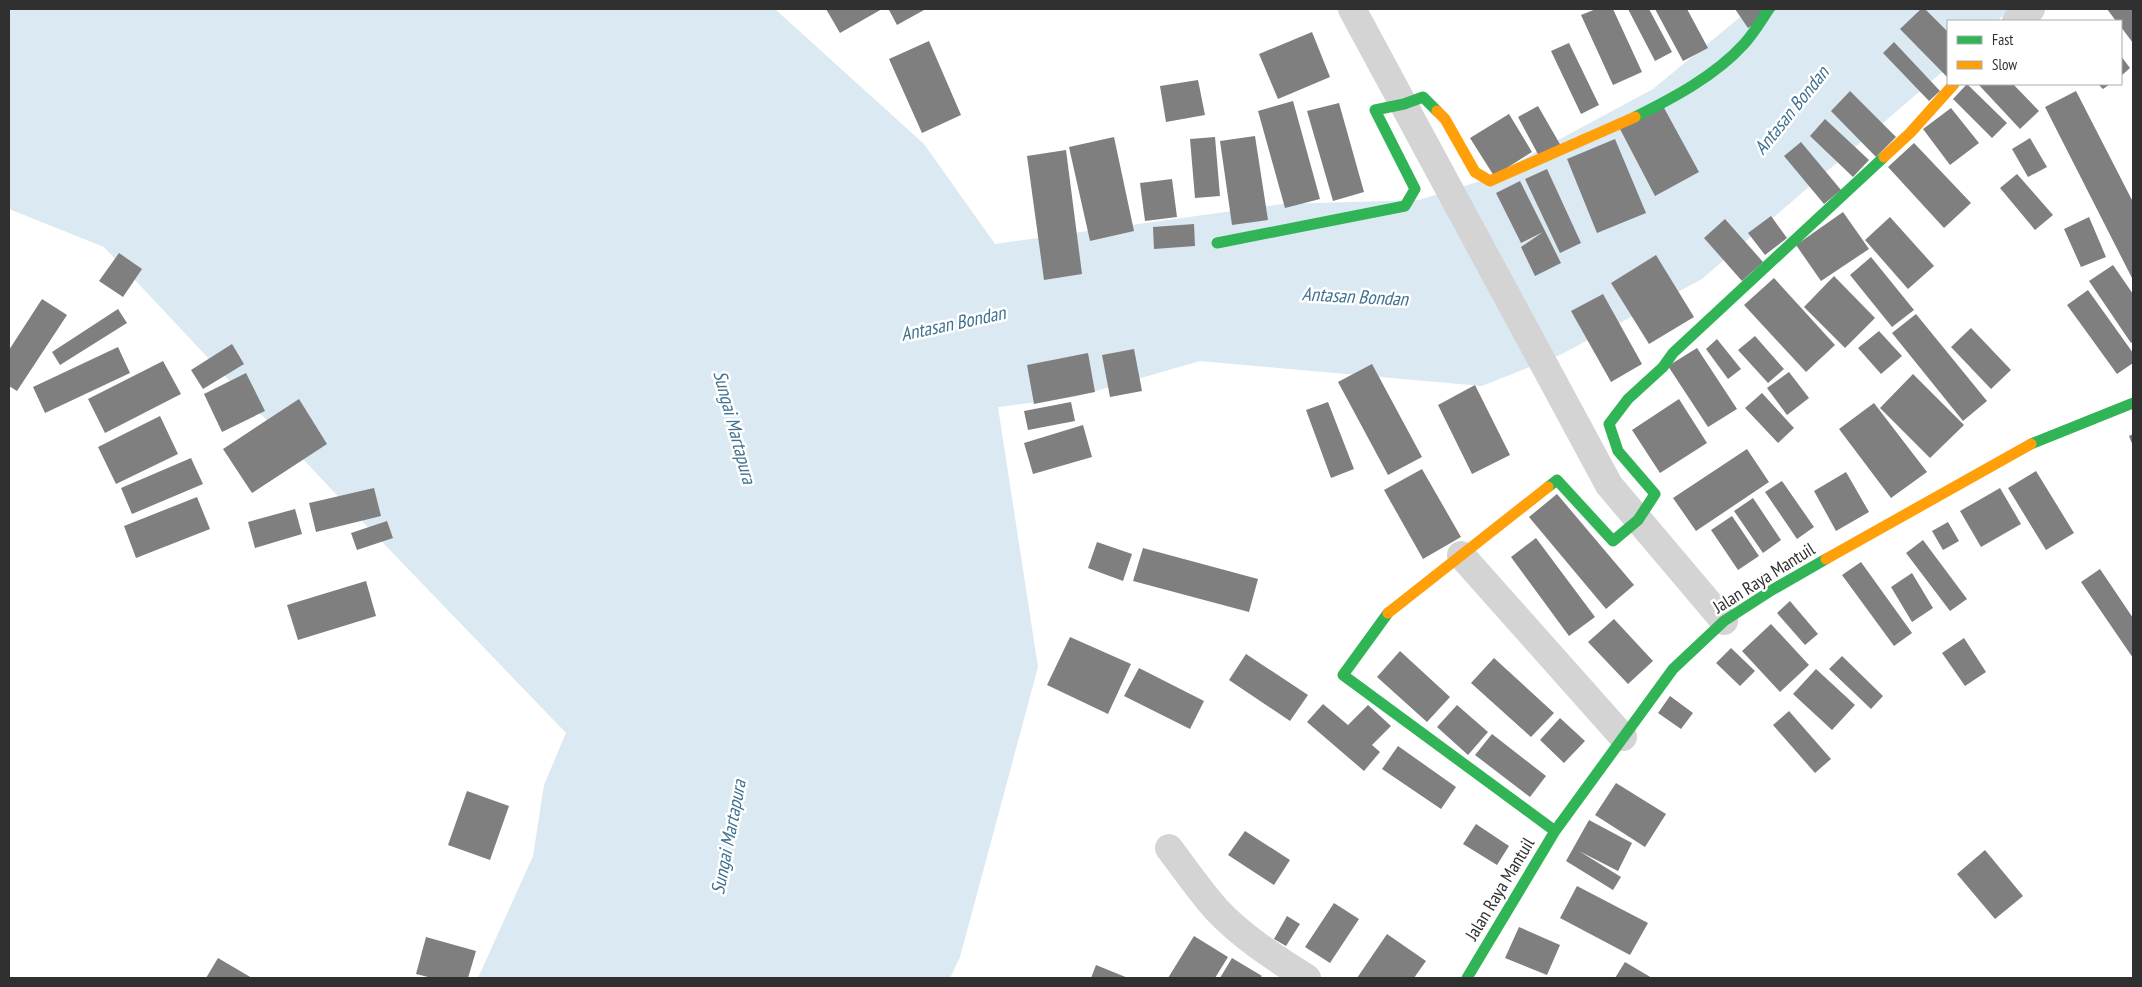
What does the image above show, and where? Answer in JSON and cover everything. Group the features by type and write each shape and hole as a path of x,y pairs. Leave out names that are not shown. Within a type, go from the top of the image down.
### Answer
{"street":[{"path":"1352,9 1444,175 1609,485 1724,621"},
{"path":"1218,243 1405,206 1415,189 1390,136 1375,110 1404,104 1423,97 1445,119 1475,172 1490,180 1664,102 1706,76 1741,47 1769,9"},
{"path":"2017,20 2031,9"},
{"path":"1555,831 1343,674 1391,609 1556,480 1613,541 1638,520 1655,494 1618,451 1609,424 1628,399 1664,367 1674,353 1910,133 1953,85"},
{"name":"Jalan Raya Mantuil","path":"1466,978 1555,831 1673,669 1724,621 1772,590 2032,444 2133,403"},
{"path":"1461,554 1623,737"},
{"path":"1169,848 1216,908 1237,929 1272,956 1308,978"}],"water":[{"path":"9,9 775,9 924,144 995,244 1282,204 1419,200 1484,180 1653,89 1750,9 2008,9 1999,20 1947,20 1947,68 1702,279 1562,354 1482,386 1200,361 1075,397 998,407 1038,667 960,957 950,978 478,978 533,856 544,785 566,733 333,491 104,247 9,209"}],"building":[{"path":"826,9 882,9 840,33"},
{"path":"1596,9 1613,9 1642,72 1613,85 1581,15"},
{"path":"1628,9 1649,9 1672,52 1655,61"},
{"path":"1655,9 1687,9 1708,48 1683,61"},
{"path":"1735,9 1777,9 1748,28"},
{"path":"1921,9 1925,9 1947,31 1947,77 1900,29"},
{"path":"2107,9 2133,9 2133,43 2122,28 2122,20 2115,20"},
{"path":"889,10 924,10 897,25"},
{"path":"1312,32 1330,77 1278,99 1259,54"},
{"path":"929,41 961,115 922,133 889,59"},
{"path":"1894,42 1940,91 1929,101 1883,53"},
{"path":"1569,43 1599,105 1581,114 1551,51"},
{"path":"2122,57 2130,68 2122,75"},
{"path":"1198,80 1205,115 1166,122 1160,86"},
{"path":"1968,85 2007,123 1992,138 1953,99"},
{"path":"1979,85 2014,85 2039,111 2020,129"},
{"path":"2099,85 2109,85 2103,89"},
{"path":"1850,91 1896,137 1876,157 1831,111"},
{"path":"2076,91 2133,202 2133,280 2045,107"},
{"path":"1293,101 1320,199 1285,208 1258,111"},
{"path":"1339,103 1364,192 1333,201 1307,111"},
{"path":"1538,106 1561,146 1540,158 1518,117"},
{"path":"1663,106 1699,172 1655,196 1620,129"},
{"path":"1951,108 1979,143 1950,165 1923,129"},
{"path":"1509,114 1532,152 1494,176 1470,138"},
{"path":"1825,119 1869,160 1853,177 1810,136"},
{"path":"1255,136 1268,220 1232,225 1220,141"},
{"path":"1114,137 1134,231 1090,241 1069,147"},
{"path":"1215,137 1220,196 1195,198 1190,139"},
{"path":"2030,138 2047,167 2028,177 2012,149"},
{"path":"1615,139 1646,213 1597,233 1567,159"},
{"path":"1801,142 1841,190 1824,204 1784,156"},
{"path":"1914,143 1971,203 1944,228 1888,167"},
{"path":"1066,150 1082,274 1044,280 1027,156"},
{"path":"1547,169 1581,243 1560,253 1525,179"},
{"path":"2017,174 2053,215 2035,230 2000,188"},
{"path":"1172,179 1177,217 1145,221 1140,183"},
{"path":"1520,181 1561,263 1535,276 1521,247 1543,232 1521,243 1496,193"},
{"path":"1843,212 1869,249 1821,281 1796,245"},
{"path":"1771,216 1787,238 1765,255 1748,233"},
{"path":"1890,217 1934,266 1908,289 1865,240"},
{"path":"2089,217 2106,257 2081,267 2064,229"},
{"path":"1725,219 1763,262 1742,281 1704,238"},
{"path":"1194,224 1195,246 1154,249 1153,227"},
{"path":"119,253 142,269 123,297 99,281"},
{"path":"1656,255 1694,317 1649,344 1611,283"},
{"path":"1871,257 1914,310 1892,327 1850,275"},
{"path":"2113,265 2133,294 2133,342 2131,343 2089,281"},
{"path":"1834,276 1875,318 1845,348 1804,307"},
{"path":"1774,278 1835,345 1806,372 1744,305"},
{"path":"2088,290 2133,353 2133,363 2117,374 2067,305"},
{"path":"1603,294 1642,364 1611,382 1571,311"},
{"path":"42,299 67,315 17,391 9,386 9,350"},
{"path":"118,309 127,323 60,365 52,352"},
{"path":"1916,314 1987,401 1963,421 1892,333"},
{"path":"1971,328 2011,370 1991,389 1951,347"},
{"path":"1879,331 1902,356 1881,374 1858,348"},
{"path":"1755,336 1784,369 1768,383 1738,350"},
{"path":"1717,339 1741,369 1728,379 1706,349"},
{"path":"232,344 244,364 203,389 191,370"},
{"path":"118,347 130,373 45,413 33,387"},
{"path":"1697,348 1737,409 1708,427 1668,366"},
{"path":"1134,349 1142,391 1110,397 1102,355"},
{"path":"1088,353 1095,392 1034,404 1027,365"},
{"path":"163,361 181,394 105,433 88,399"},
{"path":"1372,364 1422,457 1388,475 1338,382"},
{"path":"1789,372 1809,398 1787,415 1767,388"},
{"path":"246,373 265,411 222,432 204,394"},
{"path":"1913,374 1964,425 1930,458 1880,408"},
{"path":"1475,385 1510,455 1472,474 1438,405"},
{"path":"1762,393 1794,428 1778,443 1745,408"},
{"path":"299,399 327,444 252,493 223,449"},
{"path":"1679,399 1707,443 1660,473 1632,430"},
{"path":"1071,402 1075,421 1028,430 1024,411"},
{"path":"1328,402 1354,469 1331,478 1306,410"},
{"path":"1874,403 1927,472 1891,498 1839,429"},
{"path":"160,416 178,454 116,484 98,447"},
{"path":"1083,425 1092,457 1033,474 1024,443"},
{"path":"2133,434 2133,446 2129,436"},
{"path":"1747,449 1769,482 1696,531 1673,498"},
{"path":"191,458 203,484 132,514 121,488"},
{"path":"1422,469 1461,537 1423,559 1384,490"},
{"path":"2036,471 2074,533 2046,550 2008,488"},
{"path":"1846,472 1869,512 1836,531 1814,491"},
{"path":"1782,481 1814,527 1797,539 1765,492"},
{"path":"374,488 381,516 316,532 309,503"},
{"path":"2000,488 2021,524 1981,547 1960,511"},
{"path":"1557,494 1634,585 1606,609 1529,517"},
{"path":"197,497 210,529 136,558 124,526"},
{"path":"1753,498 1781,540 1763,553 1734,511"},
{"path":"295,509 302,534 255,548 248,522"},
{"path":"1732,516 1759,556 1738,570 1711,530"},
{"path":"387,521 393,538 357,550 351,533"},
{"path":"1948,522 1959,541 1943,550 1932,531"},
{"path":"1536,538 1595,617 1569,636 1511,557"},
{"path":"1923,540 1967,599 1950,611 1906,553"},
{"path":"1097,542 1132,554 1123,581 1088,568"},
{"path":"1143,548 1258,579 1249,612 1133,581"},
{"path":"1861,562 1912,633 1894,646 1842,575"},
{"path":"2100,569 2133,618 2133,658 2081,582"},
{"path":"1912,573 1933,608 1912,622 1891,587"},
{"path":"366,581 376,616 298,640 287,605"},
{"path":"1790,601 1818,634 1805,645 1777,613"},
{"path":"1614,619 1653,661 1628,684 1588,642"},
{"path":"1771,624 1809,665 1780,692 1742,651"},
{"path":"1070,637 1131,664 1108,714 1047,685"},
{"path":"1964,638 1986,672 1965,686 1942,653"},
{"path":"1731,648 1755,671 1740,686 1716,663"},
{"path":"1400,651 1450,697 1427,722 1377,677"},
{"path":"1246,654 1308,695 1290,721 1229,680"},
{"path":"1842,656 1883,696 1871,709 1829,669"},
{"path":"1494,658 1554,713 1531,737 1471,683"},
{"path":"1139,668 1204,701 1190,729 1124,696"},
{"path":"1816,669 1855,705 1832,730 1793,694"},
{"path":"1670,696 1693,713 1681,729 1658,713"},
{"path":"1323,704 1348,725 1368,705 1391,726 1372,745 1380,752 1364,771 1307,722"},
{"path":"1457,705 1488,732 1468,755 1437,727"},
{"path":"1789,711 1831,759 1815,773 1773,725"},
{"path":"1560,718 1585,741 1564,763 1540,740"},
{"path":"1492,734 1546,776 1530,797 1475,755"},
{"path":"1398,746 1456,787 1441,809 1382,769"},
{"path":"1616,783 1666,814 1645,847 1595,815"},
{"path":"467,791 509,806 490,860 448,845"},
{"path":"1589,820 1632,843 1618,871 1579,851 1621,877 1613,890 1566,861"},
{"path":"1476,824 1509,846 1497,865 1463,844"},
{"path":"1245,831 1290,860 1274,885 1228,855"},
{"path":"1985,850 2023,896 1995,919 1957,874"},
{"path":"1577,886 1648,923 1630,955 1560,918"},
{"path":"1334,903 1359,919 1330,963 1305,947"},
{"path":"1287,916 1300,924 1286,946 1274,939"},
{"path":"1519,927 1560,945 1547,975 1505,958"},
{"path":"1387,934 1426,961 1414,978 1357,978"},
{"path":"1194,936 1228,957 1215,978 1168,978"},
{"path":"426,937 476,951 468,978 432,978 416,974"},
{"path":"218,958 252,978 206,978"},
{"path":"1232,958 1262,976 1260,978 1220,978"},
{"path":"1625,962 1652,978 1615,978"},
{"path":"1096,965 1128,978 1091,978"}],"traffic: fast":[{"path":"1635,117 1679,94 1733,56 1748,40 1769,9"},
{"path":"1217,243 1405,206 1415,189 1375,110 1404,104 1423,97 1437,111"},
{"path":"1548,487 1557,480 1613,541 1638,520 1655,494 1618,451 1609,424 1628,399 1663,367 1673,353 1884,157"},
{"path":"2031,444 2133,403"},
{"path":"1467,978 1555,831 1673,669 1724,621 1772,590 1826,559"},
{"path":"1388,613 1343,675 1555,831"}],"traffic: slow":[{"path":"1884,157 1910,133 1953,85"},
{"path":"1437,111 1445,119 1475,172 1490,181 1635,117"},
{"path":"1826,559 2031,444"},
{"path":"1388,613 1548,487"}],"water label":[{"name":"Antasan Bondan","path":"1791,110"},
{"name":"Antasan Bondan","path":"1355,296"},
{"name":"Antasan Bondan","path":"953,323"},
{"name":"Sungai Martapura","path":"735,427"},
{"name":"Sungai Martapura","path":"728,837"}]}
